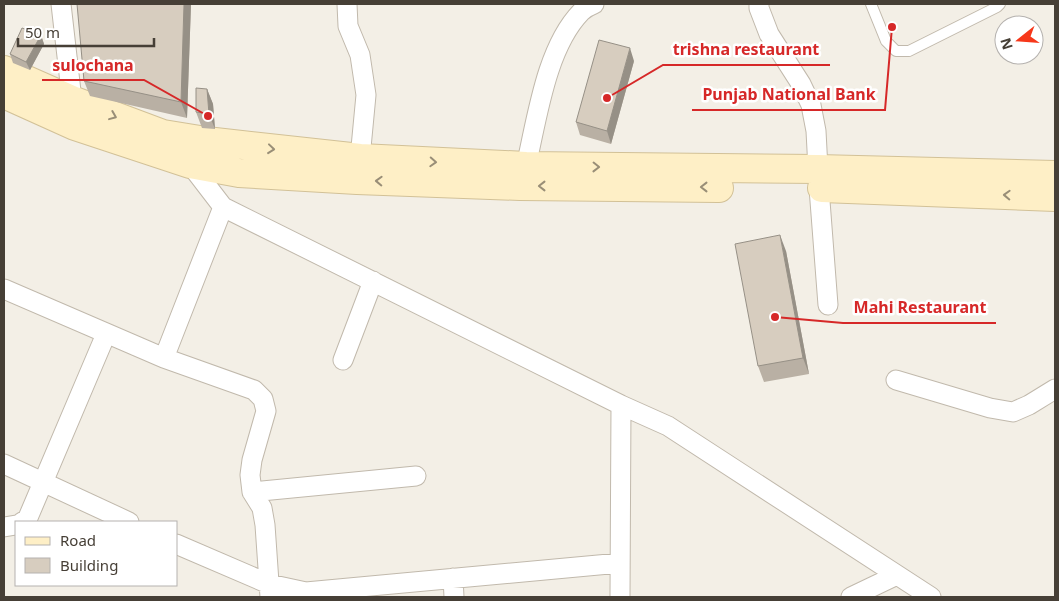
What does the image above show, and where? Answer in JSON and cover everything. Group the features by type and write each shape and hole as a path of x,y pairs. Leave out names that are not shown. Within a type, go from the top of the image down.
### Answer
{"main road":[{"path":"4,70 72,100 163,134 188,151 251,147 360,158 818,179 1055,197"},
{"path":"4,94 75,126 188,151 239,173 386,182 520,186 1055,175"}],"street":[{"path":"61,4 72,100"},
{"path":"347,4 348,26 360,56 366,95 360,158"},
{"path":"526,166 548,73 561,40 581,12 594,4"},
{"path":"759,4 769,34 801,84 811,105 816,131 828,305"},
{"path":"188,151 223,207 621,405 668,426 931,597"},
{"path":"164,358 223,207"},
{"path":"343,360 373,281"},
{"path":"4,289 164,358 254,390 263,399 266,410 252,460 250,475 252,492 262,508 265,525 270,591"},
{"path":"24,521 27,520 106,334"},
{"path":"896,380 990,408 1013,412 1029,405 1055,388"},
{"path":"620,597 621,405"},
{"path":"4,464 127,521"},
{"path":"252,492 416,476"},
{"path":"178,545 270,591 306,592 620,563"},
{"path":"851,597 897,575"},
{"path":"453,578 454,597"}],"lane":[{"path":"871,4 886,41 896,51 909,51 919,48 1000,4"}],"building":[{"path":"77,4 184,4 181,102 84,81"},
{"path":"22,28 41,35 26,62 10,54"},
{"path":"599,40 630,48 607,131 576,122"},
{"path":"196,88 207,89 209,114 196,112"},
{"path":"780,235 803,358 758,366 735,244"}],"place":[{"name":"Punjab National Bank","path":"892,27"},
{"name":"trishna restaurant","path":"607,98"},
{"name":"sulochana","path":"208,116"},
{"name":"Mahi Restaurant","path":"775,317"}]}
